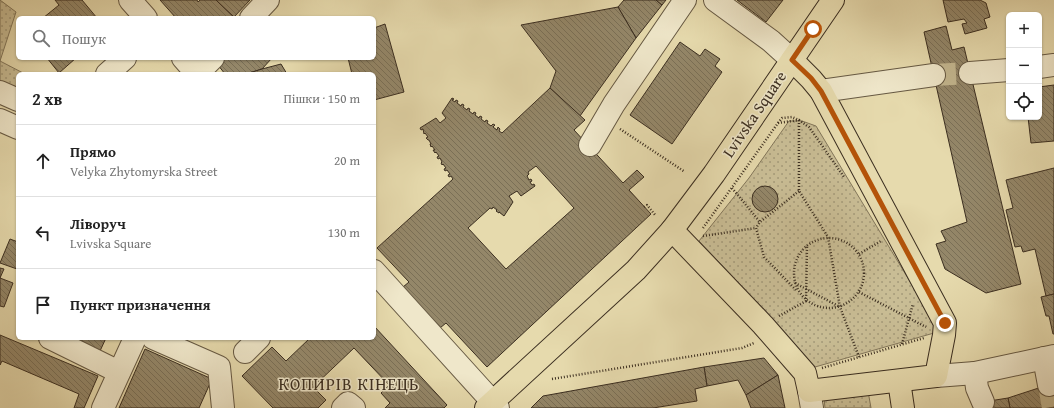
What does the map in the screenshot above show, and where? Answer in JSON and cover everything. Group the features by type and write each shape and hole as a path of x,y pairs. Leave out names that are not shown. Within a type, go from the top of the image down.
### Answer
{"main road":[{"path":"792,60 833,0"},
{"name":"Lvivska Square","path":"492,406 636,270 672,230 696,199 792,60 811,78 821,91 945,323 936,376"},
{"path":"672,230 762,332 805,373 810,400 899,381 936,376"},
{"path":"899,381 903,408"}],"street":[{"path":"130,0 144,16"},
{"path":"253,16 268,0"},
{"path":"590,145 614,104 685,0"},
{"path":"718,1 771,41 792,60"},
{"path":"98,72 110,60"},
{"path":"109,72 122,60"},
{"path":"188,68 207,60"},
{"path":"1042,67 1054,65"},
{"path":"970,73 1006,70"},
{"path":"821,91 934,75"},
{"path":"0,92 16,99"},
{"path":"0,120 16,127"},
{"path":"376,273 492,406"},
{"path":"54,340 119,372"},
{"path":"103,408 134,340"},
{"path":"158,340 219,367 223,408"},
{"path":"936,376 974,373 1049,357 1049,385"},
{"path":"974,373 977,388 983,402"},
{"path":"343,408 348,403 354,408"}],"path":[{"path":"799,120 799,191 828,237 840,307 859,357"},
{"path":"703,228 778,123 799,120 809,127 846,179"},
{"path":"616,126 684,172"},
{"path":"732,188 760,222"},
{"path":"699,237 756,228 760,222 799,191"},
{"path":"644,207 647,205 656,216"},
{"path":"756,228 764,257 806,301 816,307 828,309 840,307 850,301 859,292 863,283 864,273 863,263 859,254 853,247 837,238 828,237 817,239 808,244 800,252 795,261 793,272 794,283 799,292"},
{"path":"859,254 887,237"},
{"path":"806,301 808,244"},
{"path":"794,283 840,307"},
{"path":"859,292 932,330"},
{"path":"552,378 742,348 806,301"},
{"path":"901,344 913,304"},
{"path":"820,369 931,336"}],"shaded area":[{"path":"0,0 16,12 0,61"},
{"path":"0,61 21,72 16,72 16,103 0,95"},
{"path":"789,121 802,121 816,126 935,323 934,333 808,369 771,317 699,241 749,178"},
{"path":"868,391 871,408 825,408 824,398"}],"building":[{"path":"55,0 82,0 95,16 45,16 59,5"},
{"path":"160,0 197,0 198,2 200,0 216,0 233,16 174,16"},
{"path":"216,0 250,0 235,16 233,16"},
{"path":"624,0 656,0 662,5 636,38 618,7"},
{"path":"656,0 666,0 662,5"},
{"path":"737,0 783,0 766,22"},
{"path":"943,0 980,0 986,3 990,17 984,19 987,28 965,34 962,24 967,23 964,19 948,22"},
{"path":"618,7 636,38 580,116 550,88 556,71 521,25"},
{"path":"385,24 404,92 376,99 376,72 352,72 348,60 376,60 376,27"},
{"path":"946,26 952,50 964,47 1021,284 986,293 945,269 936,244 946,241 941,231 967,222 924,32"},
{"path":"680,42 700,56 705,49 720,59 715,66 722,72 672,144 630,115"},
{"path":"49,60 74,60 60,72 58,72"},
{"path":"223,60 270,60 262,69 252,72 223,72 218,65"},
{"path":"281,64 286,72 252,72"},
{"path":"1054,85 1054,141 1031,143 1028,120 1042,120 1042,87"},
{"path":"550,88 585,120 574,130 623,183 637,170 644,177 629,190 651,214 487,367 446,323 440,328 403,287 409,282 377,248 453,179 451,176 449,177 448,175 450,174 447,170 445,171 444,169 446,168 443,164 442,165 440,158 438,159 437,157 439,156 436,152 435,153 433,150 435,150 432,146 431,147 429,140 426,138 428,137 425,133 424,134 423,129 421,130 420,128 436,118 440,123 446,118 442,113 452,98 455,102 456,100 458,101 457,103 461,106 462,104 464,105 463,107 467,110 468,108 470,109 469,111 473,114 474,112 476,113 475,115 479,118 480,116 482,117 481,119 485,122 486,120 488,121 487,123 491,126 493,124 495,125 493,127 497,130 498,127 500,129 499,131 502,133","holes":["536,166 574,208 506,269 468,228 490,208 492,209 493,207 504,216 513,202 509,196 517,191 521,196 535,186 534,184 532,185 530,182 532,181 531,179 529,180 527,176 529,174 528,172"]},
{"path":"1054,168 1054,294 1046,296 1035,249 1023,252 1021,246 1015,247 1006,210 1013,208 1006,180"},
{"path":"765,186 774,190 778,199 774,208 765,212 756,208 752,199 756,190"},
{"path":"10,239 16,241 16,269 0,263"},
{"path":"0,268 4,269 0,278"},
{"path":"0,278 13,283 4,307 0,306"},
{"path":"1054,294 1053,334 1049,316 1046,316 1041,297"},
{"path":"376,328 447,405 444,408 385,408 390,403 381,393 389,385 354,348 313,387 326,400 318,408 273,408 242,376 272,347 286,361 308,340 376,340"},
{"path":"0,335 98,376 84,408 74,408 79,394 2,361 0,365"},
{"path":"77,340 105,340 100,351"},
{"path":"145,349 212,379 199,408 119,408"},
{"path":"764,358 778,375 746,395 738,380 707,386 704,367"},
{"path":"704,367 707,386 695,389 697,401 653,408 531,408 543,396"},
{"path":"778,375 785,408 751,408 746,395"},
{"path":"1054,383 1054,408 1010,408 1008,398"},
{"path":"1008,398 1010,408 974,408 983,402"}],"tunnel":[{"path":"934,75 970,73"},
{"path":"1049,385 1053,408"}],"district":[{"name":"КОПИРІВ КІНЕЦЬ","path":"349,384"}],"route":[{"path":"813,29 792,60 811,78 821,91 945,323"}]}
